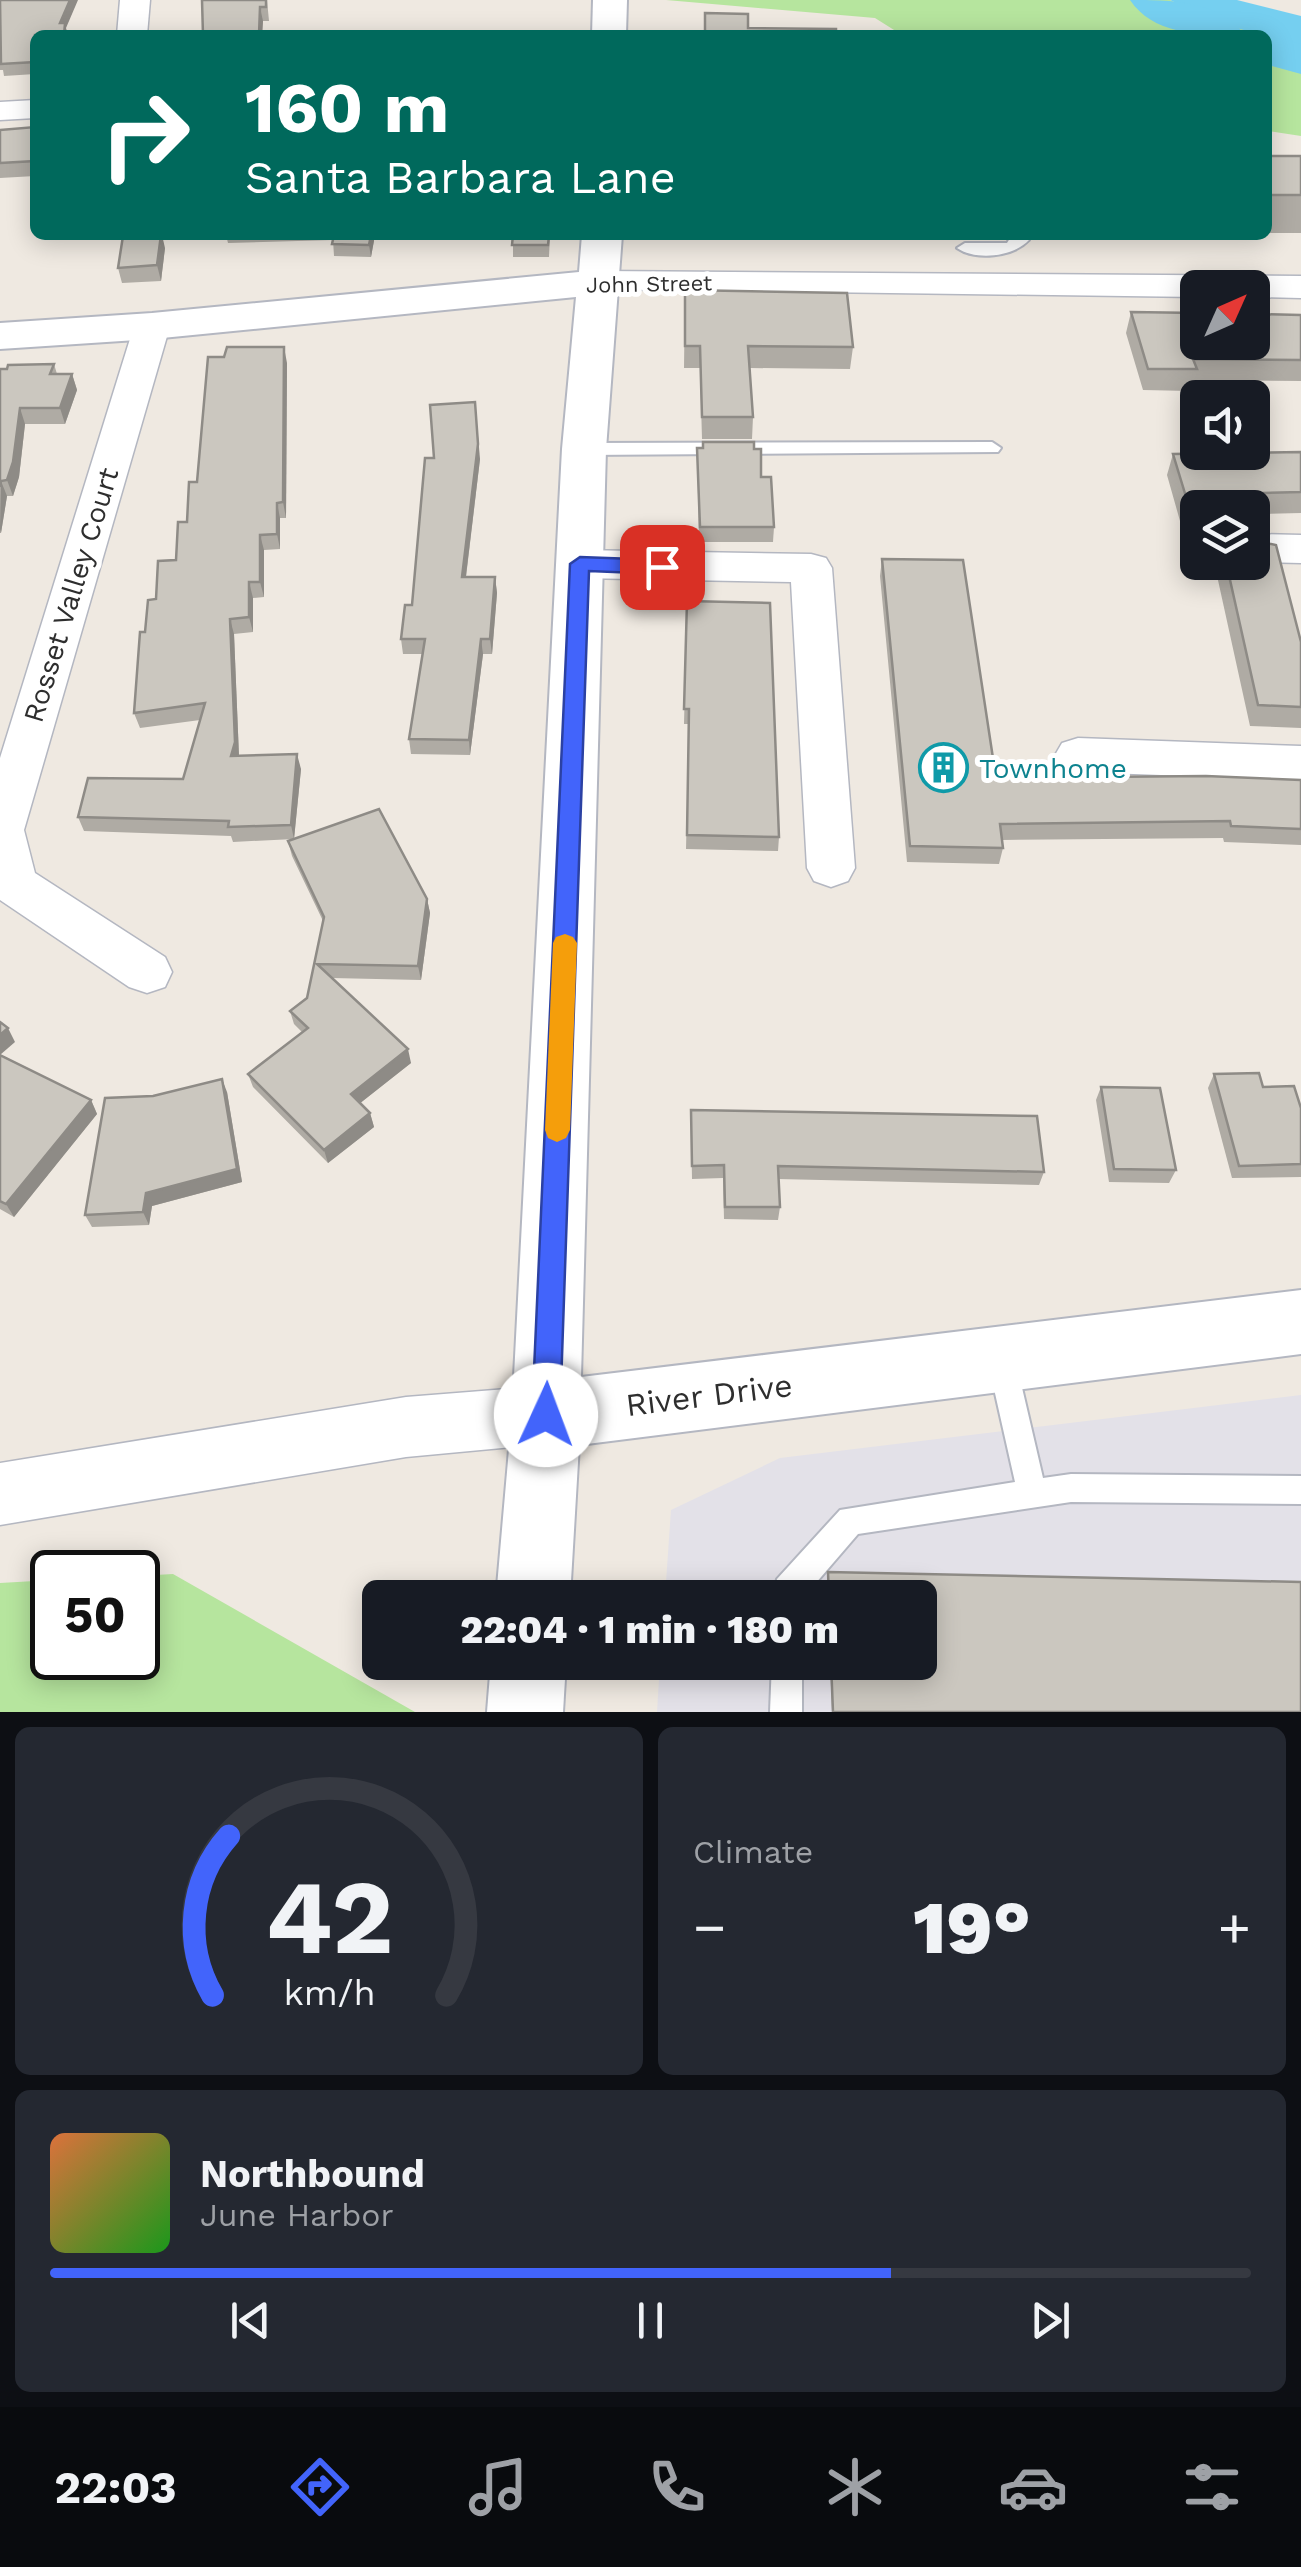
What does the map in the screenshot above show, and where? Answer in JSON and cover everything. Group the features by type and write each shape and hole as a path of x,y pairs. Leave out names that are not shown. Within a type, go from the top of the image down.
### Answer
{"main road":[{"path":"609,30 610,0"},
{"path":"535,1580 546,1415 584,448 602,259"},
{"name":"John Street","path":"0,336 152,326 602,259"},
{"name":"River Drive","path":"546,1415 1301,1322"},
{"path":"525,1712 528,1680"}],"street":[{"path":"132,30 135,0"},
{"path":"0,110 30,108"},
{"name":"John Street","path":"602,259 970,284 1301,287"},
{"name":"Rosset Valley Court","path":"147,972 14,884 1,830 152,326"},
{"path":"1270,549 1301,550"},
{"path":"580,564 811,568 831,868"},
{"path":"1078,755 1301,764"},
{"name":"River Drive","path":"0,1494 406,1427 546,1415"}],"lane":[{"path":"970,284 964,242 1012,247 1021,240"},
{"path":"584,448 992,448"},
{"path":"1002,1359 1032,1494"},
{"path":"797,1580 850,1520 1071,1488 1301,1490"},
{"path":"786,1712 787,1680"}],"shaded area":[{"path":"1301,1395 1301,1712 657,1712 659,1680 937,1680 937,1580 666,1580 671,1510 780,1458"}],"green space":[{"path":"666,0 1170,0 1212,20 1246,30 894,30 875,18"},
{"path":"1272,37 1301,48 1301,136 1272,132"},
{"path":"173,1574 415,1712 0,1712 0,1583 30,1581 30,1680 160,1680 160,1575"}],"water":[{"path":"1170,0 1237,0 1301,16 1301,48 1272,39 1272,30 1244,30"}],"building":[{"path":"0,0 70,0 60,23 65,23 64,30 30,30 30,62 1,64"},
{"path":"202,0 266,0 266,7 260,7 259,30 203,30"},
{"path":"705,13 748,14 748,28 836,29 836,30 705,30"},
{"path":"30,127 30,161 0,163 0,130"},
{"path":"1272,156 1301,156 1301,195 1272,195"},
{"path":"122,240 160,240 157,265 118,268"},
{"path":"333,240 370,240 369,245 332,244"},
{"path":"512,240 548,240 548,245 512,245"},
{"path":"685,290 847,293 853,347 748,346 753,417 702,417 700,346 685,346"},
{"path":"1131,312 1180,313 1180,360 1193,360 1197,369 1148,369"},
{"path":"1270,314 1301,315 1301,360 1270,360"},
{"path":"227,347 284,347 283,502 277,503 277,534 260,535 260,582 249,582 249,617 230,619 235,742 231,756 297,754 291,825 228,827 229,821 78,817 88,778 183,779 205,703 134,713 140,632 145,632 148,600 156,599 158,561 176,560 178,522 187,522 189,482 197,482 208,357 224,357"},
{"path":"54,364 50,374 72,374 60,408 20,408 13,462 0,487 0,369 7,369 8,365"},
{"path":"475,402 478,444 462,577 495,577 490,639 481,639 469,740 409,739 425,639 401,639 405,605 412,605 425,458 434,458 430,405"},
{"path":"703,442 754,442 754,449 761,449 761,477 771,477 774,527 700,527 697,448 703,448"},
{"path":"1270,452 1301,452 1301,492 1184,490 1173,454 1180,454 1180,470 1270,470"},
{"path":"1270,544 1276,545 1301,642 1301,707 1258,705 1230,580 1270,580"},
{"path":"882,559 963,560 996,778 1206,776 1301,780 1301,829 1231,826 1230,821 1000,824 1003,848 910,846"},
{"path":"687,601 770,603 779,837 687,835"},
{"path":"379,809 427,899 418,966 317,964 408,1049 351,1094 370,1113 324,1150 248,1074 308,1028 290,1011 307,998 324,917 288,841"},
{"path":"0,1055 91,1100 6,1204 0,1201"},
{"path":"1259,1073 1263,1087 1294,1086 1301,1108 1301,1164 1239,1166 1214,1074"},
{"path":"222,1079 237,1169 146,1193 143,1212 85,1215 105,1098 153,1096"},
{"path":"1101,1087 1160,1088 1176,1170 1114,1169"},
{"path":"691,1110 1037,1116 1044,1172 778,1166 780,1207 725,1207 724,1165 692,1166"},
{"path":"828,1572 1301,1582 1301,1712 833,1712 832,1680 937,1680 937,1580 828,1580"}],"waterway":[{"path":"1153,0 1211,30"},
{"path":"1272,50 1301,60"}],"slow traffic":[{"path":"557,1130 565,943"}],"place":[{"name":"Townhome","path":"944,768"}],"route":[{"path":"546,1415 580,564 662,567"}]}
